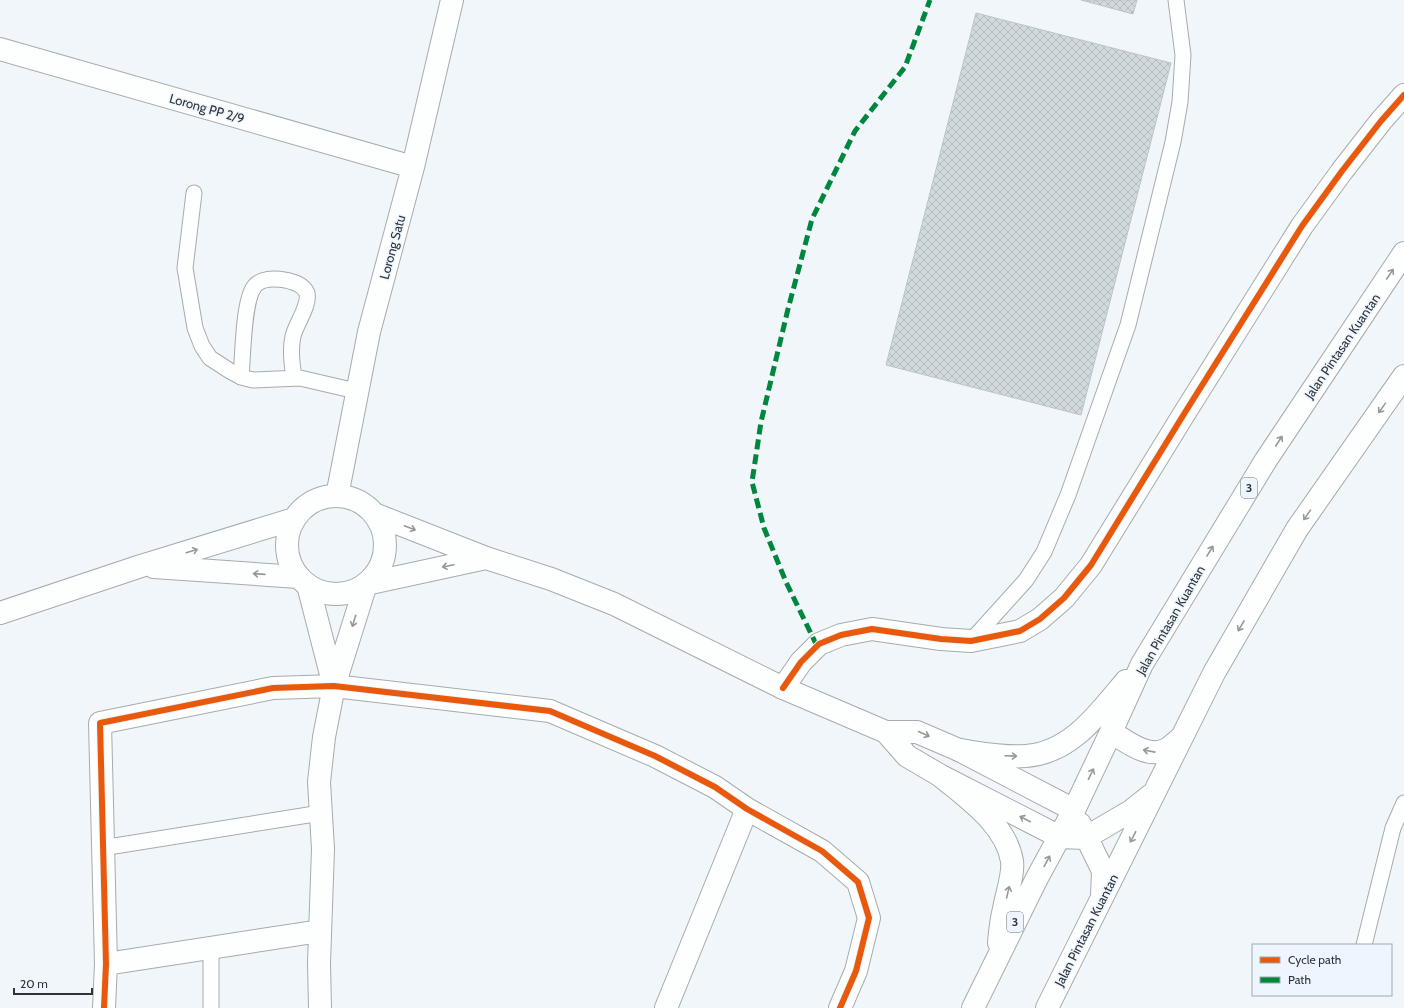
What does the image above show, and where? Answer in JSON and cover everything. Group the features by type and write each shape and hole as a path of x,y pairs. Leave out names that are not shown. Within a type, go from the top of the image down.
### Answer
{"main road":[{"name":"Lorong Satu","path":"337,496 356,391 369,332 413,167 452,0"},
{"name":"Lorong PP 2/9","path":"0,49 413,167"},
{"path":"783,688 801,662 819,644 841,635 872,629 942,639 971,641 1020,631 1040,619 1064,598 1086,570 1302,226 1342,170 1404,95"},
{"name":"Jalan Pintasan Kuantan","path":"972,1008 1074,810 1142,664 1266,460 1404,253"},
{"name":"Jalan Pintasan Kuantan","path":"1047,1008 1214,673 1297,529 1404,376"},
{"path":"320,1008 320,931 323,849 319,782 324,737 334,686 366,584 375,575 382,564 385,551 385,538 381,525 374,514 364,504 351,498 337,496 312,502 302,509 294,519 289,530 286,542 291,566 303,581 322,592 337,594 352,591 366,584 486,558"},
{"path":"374,514 486,558 552,579 614,604 783,688 886,732 917,732 959,750 1074,810 1085,838 1103,871 1102,899"},
{"path":"0,613 141,566 294,519"},
{"path":"141,566 303,581"},
{"path":"303,581 334,686"},
{"path":"959,750 1002,756 1025,756 1043,754 1061,746 1081,731 1142,664"},
{"path":"104,1008 106,964 100,723 273,688 334,686 550,710 655,756 715,787 747,809 822,851 858,882 869,918 856,971 840,1008"},
{"path":"886,732 907,756 941,776 1060,837 1085,838 1132,811 1157,790"},
{"path":"1111,732 1138,748 1150,752 1166,750 1183,736"},
{"path":"941,776 980,808 996,826 1006,844 1012,862 1010,884 1002,919 997,958"},
{"path":"666,1008 747,809"},
{"path":"106,964 320,931"}],"lane":[{"path":"971,641 1026,580 1044,552 1068,495 1128,325 1173,142 1180,102 1183,55 1176,0"},
{"path":"194,193 185,268 195,328 202,346 210,358 241,377 253,380 294,378 316,381 356,391"},
{"path":"241,377 248,302 254,286 264,280 279,279 297,282 306,291 308,298 307,304 293,336 291,362 294,378"},
{"path":"1364,944 1393,828 1404,802"},
{"path":"102,848 321,813"},
{"path":"211,948 211,1008"}],"building":[{"path":"1081,0 1137,0 1133,14"},
{"path":"976,13 1171,63 1081,415 886,365"}],"marked path":[{"path":"817,646 786,582 764,528 752,482 761,422 788,309 812,219 855,131 905,67 930,0"}],"cycle path":[{"path":"783,688 801,662 819,644 841,635 872,629 941,639 971,641 1020,631 1040,619 1064,598 1091,565 1302,226 1342,171 1381,121 1404,95"},
{"path":"104,1008 106,964 100,723 273,688 334,686 550,711 655,756 715,787 747,809 822,851 858,882 869,918 856,971 840,1008"}]}
